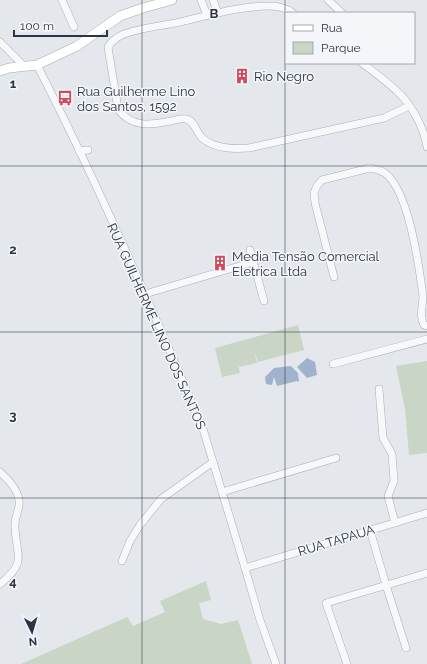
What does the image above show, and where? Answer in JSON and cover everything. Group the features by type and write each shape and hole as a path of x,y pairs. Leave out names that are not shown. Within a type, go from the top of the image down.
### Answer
{"main road":[{"path":"4,70 37,65 77,46 120,16 167,1"}],"street":[{"path":"62,0 74,27"},
{"path":"202,0 207,15"},
{"path":"213,0 218,13"},
{"path":"328,0 341,12"},
{"path":"291,12 282,7 256,6 207,15 124,34 111,42 108,47 118,109 128,120 138,124 188,119 192,122 201,137 214,145 232,149 249,148 384,118 409,106"},
{"path":"0,42 14,54 24,66"},
{"path":"4,70 14,54"},
{"path":"363,64 401,95 421,126 427,147"},
{"name":"RUA GUILHERME LINO DOS SANTOS","path":"37,65 79,151 145,294 204,432 260,620 276,664"},
{"path":"79,151 88,150"},
{"path":"334,277 315,203 314,193 322,180 370,168 377,169 385,173 392,181 400,194 409,220 423,296 421,317 424,325 427,326"},
{"path":"250,250 264,301"},
{"path":"145,294 253,262"},
{"path":"333,364 427,339"},
{"path":"379,389 383,438 392,454 394,481 388,496 395,523"},
{"path":"222,492 336,458"},
{"path":"122,562 130,541 140,525 161,499 213,462"},
{"path":"0,472 17,493 19,506 15,521 19,551 18,562 12,575 0,584"},
{"name":"RUA TAPAUA","path":"245,568 427,513"},
{"path":"370,530 406,648"},
{"path":"346,664 326,603 427,573"}],"green space":[{"path":"298,325 304,350 258,362 254,350 257,363 239,367 236,358 240,373 222,377 215,348"},
{"path":"427,361 427,453 409,455 405,409 396,366"},
{"path":"206,581 211,600 199,603 203,619 221,624 238,620 252,664 21,664 127,617 133,626 165,612 160,601"}],"water":[{"path":"307,358 315,362 317,375 307,378 297,367"},
{"path":"291,366 298,373 299,382 297,381 277,386 274,377 272,385 266,384 265,377 274,368"}],"place":[{"name":"Rio Negro","path":"242,76"},
{"name":"Rua Guilherme Lino dos Santos, 1592","path":"65,98"},
{"name":"Media Tensão Comercial Eletrica Ltda","path":"220,263"}]}
